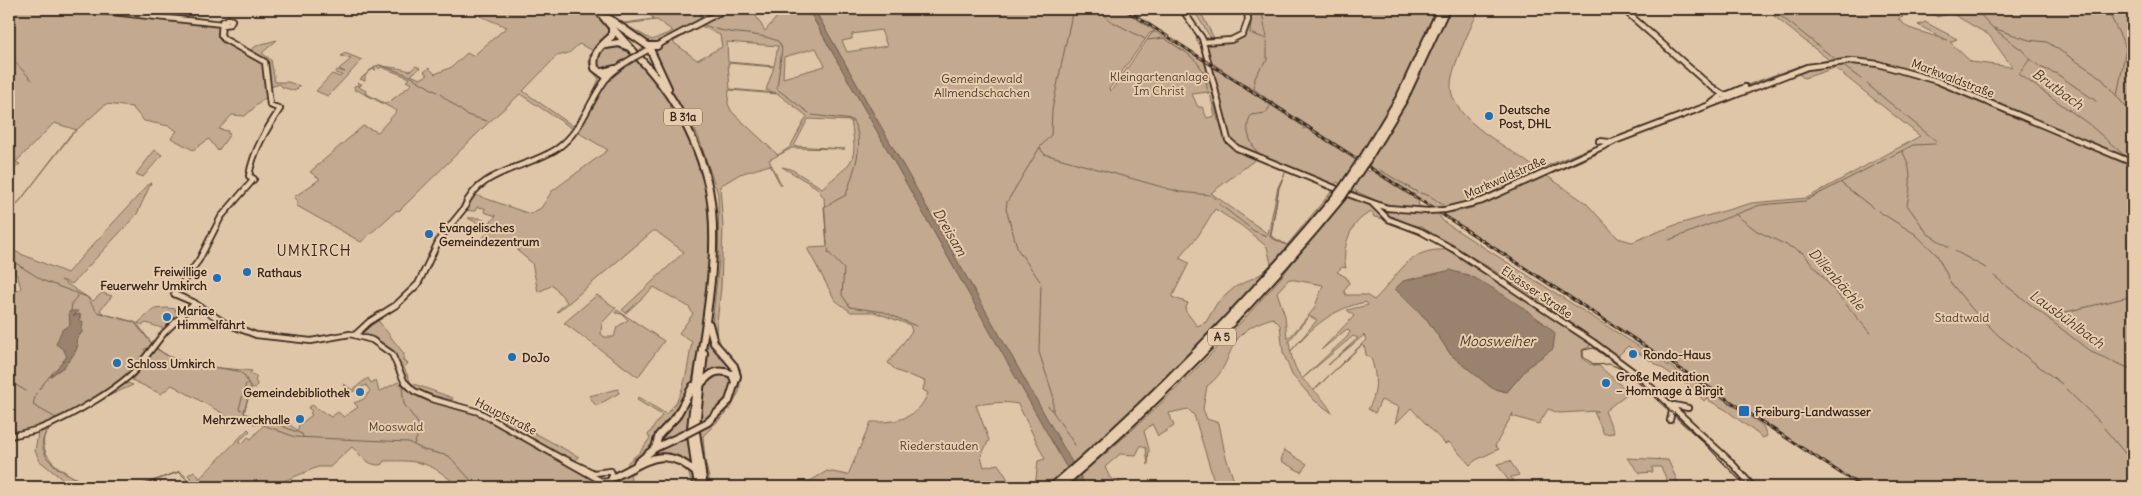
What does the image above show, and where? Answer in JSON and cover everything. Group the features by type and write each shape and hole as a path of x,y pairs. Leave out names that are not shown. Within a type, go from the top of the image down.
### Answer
{"highway":[{"name":"A 5","path":"1365,159 1400,97 1441,9"},
{"name":"A 5","path":"1052,487 1060,485 1151,407 1225,334 1285,266 1343,191 1404,99 1432,43 1446,9"},
{"name":"B 31a","path":"697,384 709,324 718,245 715,194 697,139 668,88 608,18 601,14 660,83 687,125 700,153 712,198 714,233 712,276 697,384 691,431 698,487"},
{"path":"608,18 650,49 668,88"},
{"path":"612,26 611,38 593,58 604,74 615,69"},
{"path":"600,48 616,43 632,48"},
{"path":"635,466 655,448 708,422 725,406 736,383 735,367 714,343 709,324"},
{"path":"655,448 659,434 681,410 697,384 709,374 721,370 732,374 736,383"},
{"name":"B 31a","path":"691,431 704,487"},
{"path":"613,476 655,458 672,456 684,460 695,472"}],"street":[{"name":"Hauptstraße","path":"85,9 213,22 223,25 221,35 227,42 266,62 270,105 280,109 259,146 251,165 249,176 254,179 221,217 199,260 174,294 195,303 225,323 262,337 304,341 344,334 374,342 392,354 404,381 410,388 426,397 480,412 600,476"},
{"path":"615,69 726,9"},
{"path":"1182,9 1200,34 1204,44"},
{"path":"1204,44 1230,41 1243,35 1249,24 1247,9"},
{"path":"1623,9 1723,97"},
{"path":"1204,44 1216,42"},
{"name":"Markwaldstraße","path":"1204,44 1222,124 1228,140 1237,148 1372,203 1399,209 1446,210 1482,200 1611,142 1713,102 1732,92 1759,83"},
{"name":"Markwaldstraße","path":"1723,97 1806,66 1823,62 1856,61 1890,66 1937,81 2133,163"},
{"path":"355,336 369,322 396,305 418,284 440,238 464,208 476,189 491,179 546,155 564,143 582,122 604,74"},
{"path":"1716,90 1732,92"},
{"path":"1713,102 1716,90"},
{"path":"1599,141 1611,142"},
{"path":"1587,153 1599,153"},
{"name":"Elsässer Straße","path":"1372,203 1392,221 1413,228 1439,241 1518,290 1626,365 1730,461 1753,487"},
{"path":"1383,213 1384,206"},
{"path":"9,436 39,429 115,389 135,372 153,346 195,303"},
{"path":"1670,420 1672,411 1670,404 1688,408"},
{"name":"Hauptstraße","path":"564,458 571,464 600,476 606,482 613,476 608,470 600,476"}],"green space":[{"path":"9,9 197,9 189,20 220,24 224,37 249,51 258,45 277,40 262,53 271,60 275,82 288,82 300,86 295,91 282,87 280,84 270,87 271,96 266,97 245,116 232,115 219,129 228,131 227,133 230,134 218,151 209,139 193,150 171,138 177,131 169,126 144,121 132,107 106,104 77,130 54,123 16,162 20,164 9,173"},
{"path":"488,9 592,9 645,64 686,126 709,190 712,254 702,332 687,397 652,448 627,468 628,462 640,452 650,438 648,435 662,415 637,400 638,397 666,414 673,407 682,390 692,342 679,333 693,314 689,307 654,287 626,313 622,310 684,252 656,231 653,231 558,312 567,302 553,285 538,292 532,263 519,252 516,244 499,239 494,246 482,239 490,230 468,218 479,218 489,223 496,216 484,212 485,208 477,207 475,211 460,210 468,194 480,182 495,173 546,152 561,142 573,129 520,94 399,211 397,210 361,242 297,206 297,200 294,197 320,179 310,172 363,126 378,132 397,111 357,90 355,91 354,86 360,85 357,83 362,84 359,87 366,91 365,93 384,103 388,103 412,84 406,81 410,78 381,67 379,69 377,66 410,71 416,66 420,68 411,75 420,79 428,75 424,72 429,68 435,74 452,67 467,53 473,56 507,27 480,16","holes":["579,44 592,50 589,62 593,72 599,79 582,116 573,126 523,91 557,56 569,53","577,132 608,150 552,191 541,208 530,214 473,194 498,177 554,150"]},
{"path":"599,9 604,9 624,23 654,19 644,9 702,9 702,20 724,9 656,44 650,45","holes":["657,20 673,31 652,40 624,24"]},
{"name":"Riederstauden","path":"728,9 752,9 765,31 777,17 795,11 794,9 808,9 1068,469 1046,487 1030,487 1036,479 1038,461 1045,459 1018,404 997,403 976,405 989,440 981,456 984,467 998,464 1013,487 800,487 827,471 848,475 871,422 889,422 905,418 918,409 928,393 923,390 925,381 897,371 888,363 912,331 910,325 874,312 851,312 835,300 807,248 827,247 824,198 816,187 782,167 791,169 822,188 847,166 853,154 854,145 851,121 808,119 794,146 845,149 792,148 769,160 782,186 770,165 740,174 720,186 723,227 721,288 716,331 721,345 740,368 741,378 739,392 731,408 703,436 705,460 711,487 707,487 699,430 721,413 738,372 718,347 712,324 719,261 718,194 698,136 669,86 654,51","holes":["701,26 720,35 722,47 697,60 673,42","727,42 778,46 774,66 728,62","816,48 825,66 783,78 784,57","728,63 774,67 766,90 776,93 730,89","729,90 778,94 807,116 790,147 778,155 732,112 728,104"]},
{"name":"Gemeindewald Allmendschachen","path":"814,9 1122,9 1155,31 1150,33 1109,89 1111,91 1152,33 1156,32 1183,51 1186,49 1207,63 1218,121 1224,120 1213,67 1304,127 1303,129 1306,128 1357,161 1341,184 1337,182 1334,186 1260,156 1211,193 1268,234 1278,187 1285,173 1279,188 1271,236 1287,245 1331,192 1334,193 1280,261 1156,390 1073,465","holes":["881,30 887,46 847,52 842,41 852,39 852,34","1209,92 1207,93 1210,93 1215,116 1207,118 1202,107 1198,107 1192,94","1215,209 1242,226 1267,247 1271,264 1261,274 1235,287 1217,303 1206,322 1197,326 1185,310 1188,303 1172,297 1189,263 1179,258 1198,236"]},
{"path":"1178,9 1184,9 1207,40 1212,40 1196,14 1201,13 1215,40 1232,38 1243,31 1246,21 1244,9 1437,9 1413,65 1397,96 1358,158 1212,63 1209,59 1204,59 1200,44 1197,42 1196,33"},
{"path":"1449,9 1479,9 1458,57 1451,84 1453,97 1460,110 1471,122 1537,170 1592,147 1488,196 1465,204 1436,209 1368,165 1408,98"},
{"name":"Stadtwald","path":"1765,9 1896,9 1903,17 1898,19 1909,28 1947,40 1918,25 1925,22 1957,39 1950,42 1971,62 2012,67 1989,35 1951,13 1937,17 1927,9 2133,9 2133,487 1864,487 1442,213 1462,211 1482,205 1558,167 1577,159 1597,154 1547,176 1586,203 1618,238 1632,242 1675,225 1752,203 1807,198 1920,136 1835,68 1804,78 1797,73 1825,64 1797,72 1732,99 1803,68 1831,62 1812,64 1829,60"},
{"path":"345,53 362,60 328,96 316,91 332,74 340,77 342,75 335,73 337,70 345,72 339,69 351,59 341,56"},
{"path":"1799,66 1800,66 1732,91"},
{"path":"367,73 365,81 360,79"},
{"path":"75,131 72,134 9,215 71,134"},
{"path":"155,150 162,155 143,177 136,174"},
{"path":"1364,169 1369,172 1371,170 1418,201 1419,206 1431,209 1397,206 1364,198 1375,200 1351,189"},
{"path":"151,183 137,214 72,284 61,280 93,301 102,293 112,296 100,310 104,314 137,323 152,344 149,348 144,349 146,352 136,367 104,397 127,383 133,385 77,412 45,433 44,443 46,452 51,460 66,473 93,487 69,485 40,461 35,451 38,433 9,440 9,297 21,288 17,275 9,270 9,249 67,273","holes":["78,312 73,316 80,314 82,332 76,340 78,345 74,355 51,376 67,356 64,350 57,344 62,330 70,325 70,317"]},
{"path":"1347,195 1375,208 1384,219 1374,217 1372,212 1358,221 1349,236 1345,252 1346,268 1342,267 1337,272 1346,277 1349,283 1344,291 1346,295 1366,295 1374,300 1413,258 1434,250 1448,250 1589,342 1590,347 1582,350 1583,359 1590,364 1599,366 1629,392 1605,411 1614,433 1604,434 1594,412 1598,411 1559,413 1548,409 1539,424 1512,416 1513,413 1495,446 1499,449 1470,465 1449,442 1445,444 1411,408 1395,424 1399,407 1381,400 1375,413 1368,409 1374,397 1375,378 1371,358 1366,355 1365,348 1362,345 1314,390 1366,340 1364,335 1328,365 1358,338 1353,336 1303,378 1347,337 1350,332 1347,329 1321,350 1354,316 1347,310 1368,305 1366,302 1333,314 1307,334 1291,351 1295,367 1300,376 1306,383 1319,395 1332,413 1314,400 1292,375 1283,352 1280,325 1273,318 1256,324 1244,332 1237,340 1223,368 1207,386 1203,409 1207,419 1219,423 1225,454 1236,487 1216,487 1194,415 1188,409 1169,413 1174,426 1158,436 1152,424 1144,431 1149,449 1148,465 1146,448 1141,445 1136,455 1120,454 1105,467 1110,478 1122,484 1119,487 1086,487 1080,475 1155,409 1225,339 1280,278","holes":["1451,271 1468,275 1543,322 1549,350 1529,366 1507,392 1492,388 1451,355 1428,321 1395,289","1289,279 1323,285 1314,309 1287,338 1285,316 1277,292","1309,316 1317,320 1291,351 1289,341"]},
{"path":"1389,211 1437,213 1444,222 1696,383 1690,377 1710,391 1711,394 1704,401 1697,394 1699,392 1628,346 1618,356 1489,268 1445,241 1390,215 1387,213"},
{"path":"597,295 616,308 602,323 601,334 605,337 614,337 617,327 628,320 622,314 615,313 617,310 664,341 638,377 564,323"},
{"path":"167,308 182,312 165,329 146,323 143,325 138,323 154,309"},
{"path":"377,319 404,354 403,361 408,363 404,368 411,383 453,398 452,400 421,391 412,386 403,374 393,352 378,340 362,332 367,325"},
{"path":"710,332 736,373 725,369 702,381"},
{"path":"155,346 164,354 187,363 252,371 250,374 257,377 255,381 257,383 256,388 250,389 244,413 262,420 257,425 244,419 238,423 230,417 222,417 222,413 172,385 161,394 132,380"},
{"name":"Mooswald","path":"394,367 396,367 412,389 422,396 494,422 589,477 600,487 458,487 441,472 425,464 407,461 384,461 381,465 376,465 365,459 352,447 330,467 318,467 277,484 278,487 194,487 179,472 136,487 180,471 193,484 199,479 194,482 188,475 194,471 200,478 248,429 250,431 239,441 243,443 248,437 251,439 270,418 282,419 297,430 298,426 312,415 310,413 312,411 308,408 312,405 331,417 338,412 344,417 358,407 354,403 364,399 370,391 366,385 352,392 344,384 352,390 368,378 371,383 376,380 379,392 398,382 414,395 403,386"},
{"path":"713,373 731,376 734,385 723,406 700,425 703,386"},
{"path":"618,389 619,393 596,406 589,396"},
{"path":"692,392 689,431 657,446 658,437"},
{"path":"1714,393 1763,426 1767,436 1763,438 1726,410 1708,400"},
{"path":"505,411 509,419 579,457 574,462 501,421 501,416"},
{"path":"688,435 691,465 676,456 664,456 646,460 649,454"},
{"path":"1284,450 1307,464 1301,472 1281,461"},
{"path":"671,457 681,461 685,464 690,472 694,487 686,466 680,461 666,459 650,464 630,475 631,479 628,487 605,487 614,478 625,475 647,462"},
{"path":"1627,458 1668,460 1680,487 1670,487 1661,467 1652,467 1653,472 1640,473"},
{"path":"1510,461 1519,475 1511,477 1517,487 1513,487 1497,464"}],"water":[{"name":"Dreisam","path":"808,9 814,9 817,14 1086,487 1078,487 1064,463"},
{"name":"Moosweiher","path":"1451,270 1470,276 1489,286 1527,310 1555,333 1553,349 1529,366 1507,392 1492,388 1451,355 1428,321 1395,289 1403,281"},
{"path":"78,311 73,316 80,314 79,320 83,322 82,332 76,340 77,348 64,367 49,377 67,357 64,350 56,344 62,330 70,325 69,312"}],"waterway":[{"path":"700,20 701,9"},
{"path":"1040,281 1018,250 1006,209 1007,202 1040,147 1051,135 1052,110 1073,9"},
{"path":"1100,9 1109,20 1145,39"},
{"path":"1250,9 1251,21"},
{"path":"1261,9 1264,22"},
{"path":"1772,9 1835,59"},
{"path":"1975,9 1993,28 2029,40 2047,42 2093,72 2102,79 2132,114"},
{"path":"2089,9 2110,15"},
{"path":"2114,9 2124,15"},
{"path":"2110,15 2124,15"},
{"path":"2110,15 2126,48"},
{"path":"2124,15 2133,15"},
{"path":"1251,22 1250,33 1267,39"},
{"path":"1264,24 1267,37"},
{"path":"704,25 722,31 760,36 778,41 782,48 777,89 809,113"},
{"name":"Brutbach","path":"1994,29 2022,50 2030,59"},
{"path":"9,36 13,37 9,46"},
{"path":"1148,40 1164,38 1193,58 1203,71 1207,89"},
{"path":"1263,65 1267,60 1267,42"},
{"path":"2117,96 2126,48"},
{"path":"2126,48 2133,53"},
{"path":"9,56 32,80"},
{"path":"2030,59 2040,67 2057,74 2096,101"},
{"name":"Brutbach","path":"2030,59 2019,74 2090,125"},
{"path":"380,65 408,75 437,92"},
{"path":"1842,65 1861,79"},
{"path":"1261,67 1255,78 1254,89 1272,103"},
{"path":"1867,84 1936,141"},
{"path":"440,94 467,115 487,121"},
{"path":"1257,152 1248,134 1249,120 1251,115 1266,113 1270,106"},
{"path":"812,115 852,120 858,138 859,147 855,167 846,195 824,207 827,245"},
{"name":"Brutbach","path":"2091,126 2125,156"},
{"path":"1736,214 1760,205 1805,201 1913,145 1935,144"},
{"path":"1040,148 1044,154 1180,192 1210,195 1216,199"},
{"name":"Lausbühlbach","path":"1902,151 1908,164 1910,178 1907,205 1928,234 1949,247"},
{"path":"1261,160 1287,171"},
{"name":"Brutbach","path":"2129,164 2133,166"},
{"path":"1380,170 1417,192"},
{"path":"1285,173 1279,187 1270,237 1286,245"},
{"path":"1841,183 1873,208"},
{"path":"1319,184 1326,189"},
{"path":"1420,193 1430,196 1443,205"},
{"path":"1219,204 1254,231 1267,236"},
{"path":"1878,211 1915,234 1937,255 1949,279"},
{"path":"1669,240 1736,214"},
{"name":"Dillenbächle","path":"1736,214 1757,231 1803,253 1870,333"},
{"path":"829,249 828,252 844,269 842,295 850,307 884,312 916,326"},
{"name":"Lausbühlbach","path":"1955,251 1986,268"},
{"path":"9,259 44,281 87,297 97,312 134,322 153,345"},
{"name":"Lausbühlbach","path":"1994,276 2091,352 2133,370"},
{"path":"1950,282 1973,310 1999,336 2062,384"},
{"path":"1041,285 1039,352 1053,395 1053,411"},
{"path":"71,311 72,303 78,295"},
{"path":"2049,316 2133,296"},
{"path":"155,348 177,361 238,371 244,375 251,388 244,412 248,419 295,437 408,442 424,450 449,456 477,487"},
{"path":"39,389 49,377"},
{"path":"9,381 26,391"},
{"path":"242,410 239,409 246,384"},
{"path":"402,387 404,404 419,425"},
{"path":"2066,389 2101,423"},
{"path":"36,393 33,405 56,418"},
{"path":"1048,406 1053,411"},
{"path":"1053,411 1075,445"},
{"path":"269,421 302,434 303,437"},
{"path":"46,456 43,446 45,434 56,424"},
{"path":"419,433 420,426"},
{"path":"2104,428 2133,463"},
{"path":"414,444 417,437"},
{"path":"46,457 56,467 88,487"},
{"path":"136,487 179,472 194,487"}],"tram line":[{"path":"1594,348 1631,377 1609,364 1595,365 1583,357 1583,350 1594,348"},
{"path":"1631,377 1636,381"},
{"path":"1631,377 1636,381"},
{"path":"1636,381 1655,396 1706,445"},
{"path":"1636,381 1706,445"},
{"path":"1706,445 1747,487"},
{"path":"1706,445 1746,487"}],"railway":[{"path":"1125,9 1357,159"},
{"path":"1366,165 1862,487"}],"place":[{"name":"Deutsche Post, DHL","path":"1489,116"},
{"name":"Evangelisches Gemeindezentrum","path":"429,234"},
{"name":"Rathaus","path":"247,272"},
{"name":"Freiwillige Feuerwehr Umkirch","path":"217,278"},
{"name":"Mariae Himmelfahrt","path":"167,317"},
{"name":"Rondo-Haus","path":"1633,354"},
{"name":"DoJo","path":"512,357"},
{"name":"Schloss Umkirch","path":"117,363"},
{"name":"Große Meditation – Hommage à Birgit","path":"1606,383"},
{"name":"Gemeindebibliothek","path":"360,392"},
{"name":"Freiburg-Landwasser","path":"1744,411"},
{"name":"Mehrzweckhalle","path":"300,419"}],"district":[{"name":"UMKIRCH","path":"314,250"}],"park label":[{"name":"Kleingartenanlage Im Christ","path":"1159,83"}]}
